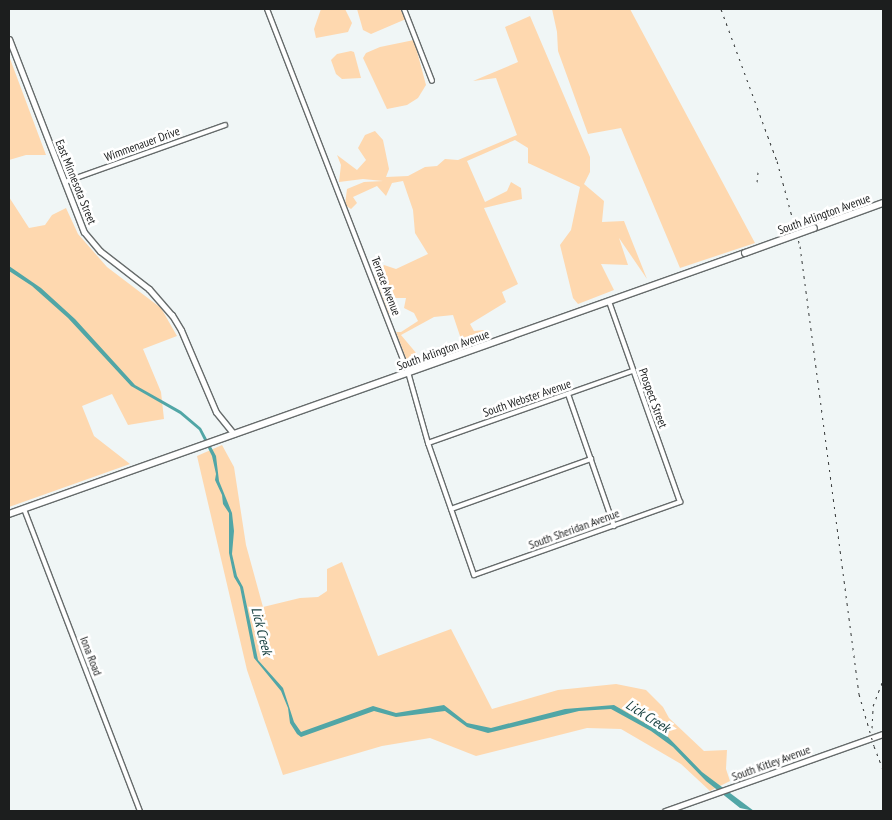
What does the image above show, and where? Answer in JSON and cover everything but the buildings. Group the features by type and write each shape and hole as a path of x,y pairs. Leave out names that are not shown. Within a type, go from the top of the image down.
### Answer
{"main road":[{"name":"South Arlington Avenue","path":"9,514 883,203"}],"street":[{"name":"Terrace Avenue","path":"267,9 408,372 428,443 474,575"},
{"path":"404,9 432,81"},
{"name":"East Minnesota Street","path":"9,39 82,227 94,246 152,292 175,320 216,412 234,434"},
{"name":"Wimmenauer Drive","path":"65,182 225,125"},
{"name":"Prospect Street","path":"609,301 680,502"},
{"name":"South Webster Avenue","path":"428,443 633,371"},
{"path":"568,394 614,526"},
{"path":"451,509 591,459"},
{"name":"South Sheridan Avenue","path":"474,575 680,502"},
{"name":"Iona Road","path":"24,509 140,811"},
{"name":"South Kitley Avenue","path":"666,811 883,734"}],"shaded area":[{"path":"321,9 345,9 352,23 348,32 316,38 314,29"},
{"path":"357,9 400,9 406,19 371,34 363,30"},
{"path":"552,9 630,9 755,243 680,268 621,128 588,134 558,51 557,32"},
{"path":"530,16 590,157 590,172 584,184 604,201 602,222 624,221 647,279 619,238 628,265 601,264 614,290 578,304 573,298 560,245 571,230 580,187 528,163 528,148 515,140 467,161 485,202 507,191 511,182 521,188 522,199 484,208 518,284 502,292 506,302 470,324 474,331 484,330 485,336 462,342 453,315 434,317 401,335 422,360 409,366 396,332 401,332 418,321 414,313 404,308 406,298 389,298 392,313 389,314 375,276 384,265 396,269 428,254 415,233 413,210 403,181 392,183 386,196 377,186 353,197 357,203 351,209 345,205 347,189 364,182 383,181 363,179 339,182 341,165 337,155 357,170 366,160 358,148 365,135 375,131 383,140 389,169 386,177 408,176 425,167 437,166 445,159 458,160 517,135 496,78 473,81 518,62 505,27"},
{"path":"414,40 426,85 418,98 407,105 387,109 363,58 366,53 380,47"},
{"path":"354,52 361,78 342,79 336,74 331,60 337,54"},
{"path":"9,56 46,155 26,155 9,160"},
{"path":"9,197 29,228 45,225 52,215 66,208 78,234 107,267 161,308 177,336 143,349 161,392 164,419 128,425 112,394 82,406 94,436 130,464 9,507"},
{"path":"222,445 234,467 246,545 263,607 300,598 318,597 327,591 327,569 342,562 378,656 451,629 492,709 558,690 616,684 646,690 663,707 669,718 704,751 727,750 726,769 730,781 710,791 681,764 621,729 587,728 476,756 430,738 382,746 283,775 247,670 197,456"}],"water":[{"name":"Lick Creek","path":"9,266 41,288 75,319 135,385 181,411 201,428 216,456 219,481 232,513 234,531 232,554 237,576 243,587 258,660 283,688 294,722 301,732 373,706 396,713 444,705 467,723 491,728 565,709 614,705 667,736 702,772 754,811 740,808 706,781 673,747 651,731 611,709 579,711 488,733 467,727 445,711 396,717 374,711 301,737 290,723 288,708 281,691 254,658 240,587 234,577 229,553 229,513 223,504 222,495 215,480 216,474 212,456 199,430 180,414 131,386 68,318 32,286 9,271"}],"railway":[{"path":"721,9 777,161 800,246 859,694 874,746 883,769"},
{"path":"757,182 758,172"},
{"path":"872,728 873,706 883,680"}]}
